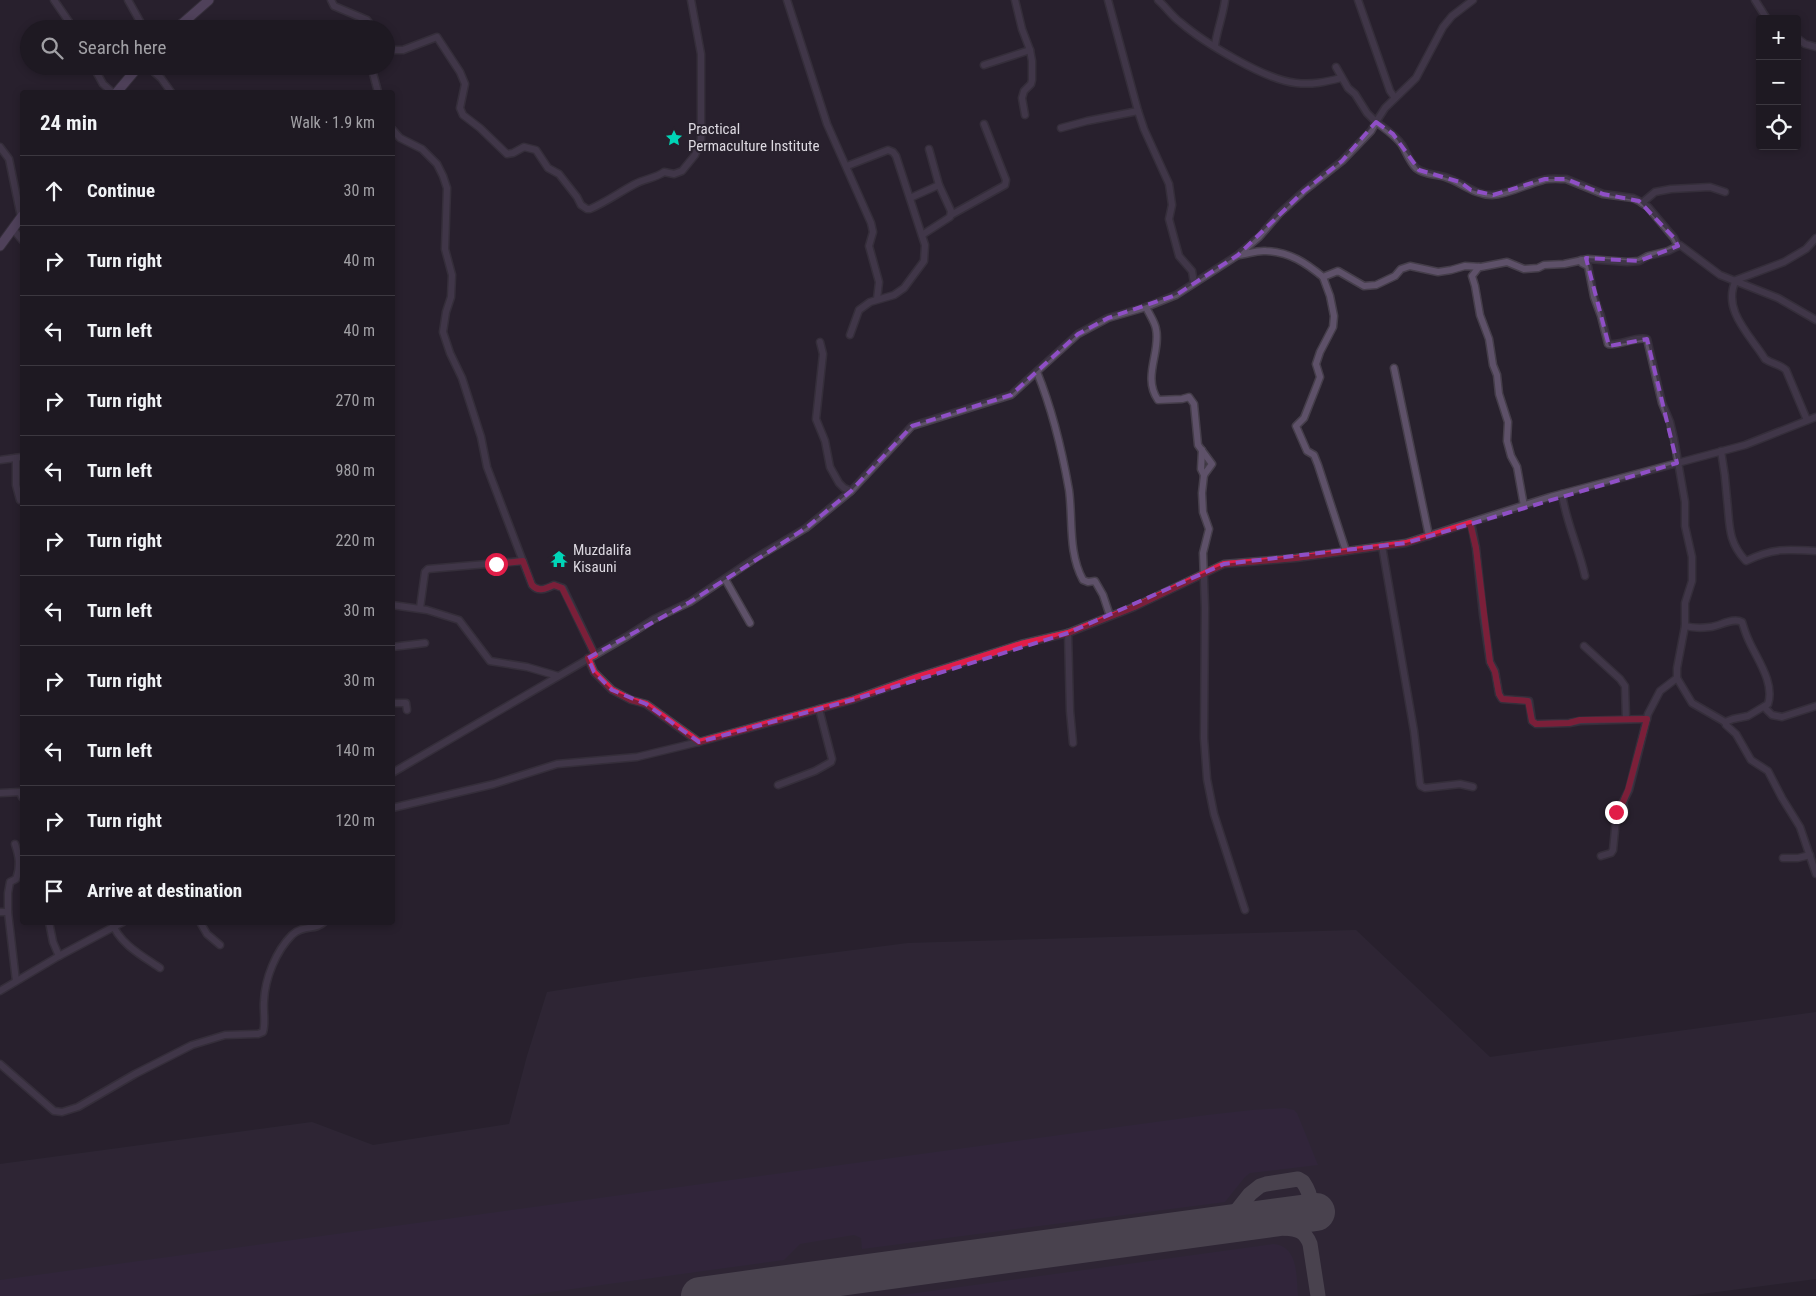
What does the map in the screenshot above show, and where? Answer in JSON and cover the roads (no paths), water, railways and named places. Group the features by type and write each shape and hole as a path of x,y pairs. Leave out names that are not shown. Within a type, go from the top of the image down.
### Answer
{"main road":[{"path":"186,20 209,0"},
{"path":"119,90 131,75"},
{"path":"0,246 20,219"}],"street":[{"path":"54,0 68,20"},
{"path":"128,0 139,20"},
{"path":"331,0 334,6 367,20"},
{"path":"395,50 404,50 437,37 460,72 465,84 460,108 463,115 480,128 507,154 524,147 536,150 548,168 559,174 581,205 590,209 649,177 658,176 664,172 674,174 682,172 695,155 701,139 701,54 691,0"},
{"path":"787,0 827,124 865,207 873,232 869,246 878,282 877,299"},
{"path":"1015,0 1022,29 1030,50 1032,80 1031,84 1024,91 1022,98 1025,115"},
{"path":"1108,0 1138,111 1144,129 1169,184 1172,205 1170,219 1179,256 1192,271 1194,283"},
{"path":"1158,0 1170,10 1178,21 1237,60 1267,75 1294,84 1320,84 1341,78"},
{"path":"1214,45 1218,27 1223,16 1225,0"},
{"path":"1358,0 1388,85 1396,98"},
{"path":"395,771 654,619 690,602 806,528 851,491 912,426 1011,395 1078,334 1108,318 1146,307 1176,295 1238,254 1260,237 1279,214 1313,182 1333,170 1371,131 1385,108 1416,78 1443,27 1452,16 1473,0"},
{"path":"1755,0 1765,15"},
{"path":"1801,41 1816,47"},
{"path":"984,65 1030,50"},
{"path":"1336,67 1341,78 1355,94 1367,113 1392,134 1401,144 1409,161 1419,170 1460,182 1471,190 1482,194 1493,195 1518,190 1545,179 1566,179 1603,194 1633,198 1648,207 1674,238 1678,246"},
{"path":"98,75 103,84 110,90"},
{"path":"158,75 170,90"},
{"path":"373,75 377,90"},
{"path":"1061,128 1138,111"},
{"path":"922,235 950,217 951,214 1005,185 1006,183 984,124"},
{"path":"395,132 400,138 422,150 437,164 444,176 447,188 445,249 452,275 451,297 446,312 443,332 450,353 462,378 477,423 487,467 532,585 534,588 541,590 554,585 562,588 595,655"},
{"path":"0,147 8,159 20,208"},
{"path":"928,149 939,185 951,214"},
{"path":"847,166 888,150 893,152 896,156 925,245 924,261 904,288 894,295 870,302 859,310 850,334"},
{"path":"910,198 939,185"},
{"path":"1642,203 1655,192 1671,189 1710,187 1725,192"},
{"path":"13,229 20,238"},
{"path":"1807,420 1786,370 1782,366 1765,359 1737,319 1731,290 1736,280 1784,262 1806,249 1816,238"},
{"path":"1323,277 1338,271 1364,286 1376,285 1395,276 1401,269 1410,266 1438,272 1465,266 1479,267 1507,262 1524,269 1588,259 1618,262 1639,261 1680,245 1720,275 1778,298 1816,320"},
{"path":"1238,254 1267,251 1300,259 1323,277 1330,296 1334,316 1333,327 1316,364 1320,377 1318,385 1304,418 1296,426 1307,451 1314,455 1346,551"},
{"path":"1581,260 1588,266 1594,297 1608,344 1615,345 1642,338 1647,339 1662,403 1670,422 1674,439 1685,502 1685,526 1692,557 1692,581 1685,603 1685,626 1678,678 1692,703 1726,722 1726,725 1743,744 1751,760 1768,771 1800,827 1816,874"},
{"path":"1479,267 1472,276 1480,316 1489,339 1499,394 1508,422 1507,440 1510,454 1517,466 1524,506"},
{"path":"1146,307 1157,330 1152,371 1153,393 1158,400 1189,397 1194,404 1198,445 1212,464 1204,475 1202,494 1203,512 1209,530 1203,553 1205,608 1204,738 1207,779 1214,814 1245,910"},
{"path":"820,342 823,354 816,419 826,441 830,467 838,483 851,491"},
{"path":"1394,368 1429,536"},
{"path":"1037,372 1048,400 1069,490 1074,552 1079,573 1083,580 1088,582 1095,581 1103,595 1110,616"},
{"path":"395,807 494,784 557,764 637,757 699,742 819,709 1021,644 1068,633 1134,607 1224,564 1296,558 1406,543 1562,494 1745,445 1816,418"},
{"path":"1202,450 1201,469 1204,475"},
{"path":"1721,451 1725,472 1728,522 1731,538 1735,548 1746,561 1775,550 1816,551"},
{"path":"0,460 19,458 16,485 20,500"},
{"path":"1562,494 1568,523 1586,576"},
{"path":"1470,523 1476,548 1490,662 1496,674 1500,697 1504,700 1528,701 1532,721 1536,724 1647,719"},
{"path":"1382,546 1414,731 1420,784 1425,788 1460,784 1473,787"},
{"path":"420,608 425,572 428,570 523,561"},
{"path":"725,579 750,623"},
{"path":"395,606 420,608 459,620 490,661 527,667 558,676"},
{"path":"1685,626 1691,628 1712,627 1735,620 1742,622 1747,638 1766,676 1770,692 1768,704 1748,716 1726,722"},
{"path":"1068,633 1070,711 1073,743"},
{"path":"395,647 426,643"},
{"path":"1584,646 1620,679 1625,686 1626,719"},
{"path":"588,658 594,672 612,690 631,700 646,704 699,742"},
{"path":"1601,856 1614,850 1617,819 1622,818 1625,813 1623,802 1628,790 1648,714 1660,691 1678,678"},
{"path":"395,703 406,703 407,710"},
{"path":"1764,707 1772,715 1782,717 1816,706"},
{"path":"778,785 815,771 831,762 832,759 819,709"},
{"path":"0,793 20,792"},
{"path":"15,844 19,858 19,868 16,879 10,882 8,912 16,981"},
{"path":"1784,858 1798,858 1810,854"},
{"path":"0,912 8,912"},
{"path":"50,925 53,942 59,956"},
{"path":"0,991 113,925 128,944 160,968"},
{"path":"202,925 207,934 220,945"},
{"path":"0,1064 54,1111 62,1112 78,1107 135,1074 192,1045 225,1035 258,1034 263,1032 264,999 274,960 292,935 301,928 321,925"}],"place":[{"name":"Practical Permaculture Institute","path":"674,138"},
{"name":"Muzdalifa Kisauni","path":"559,559"}]}
